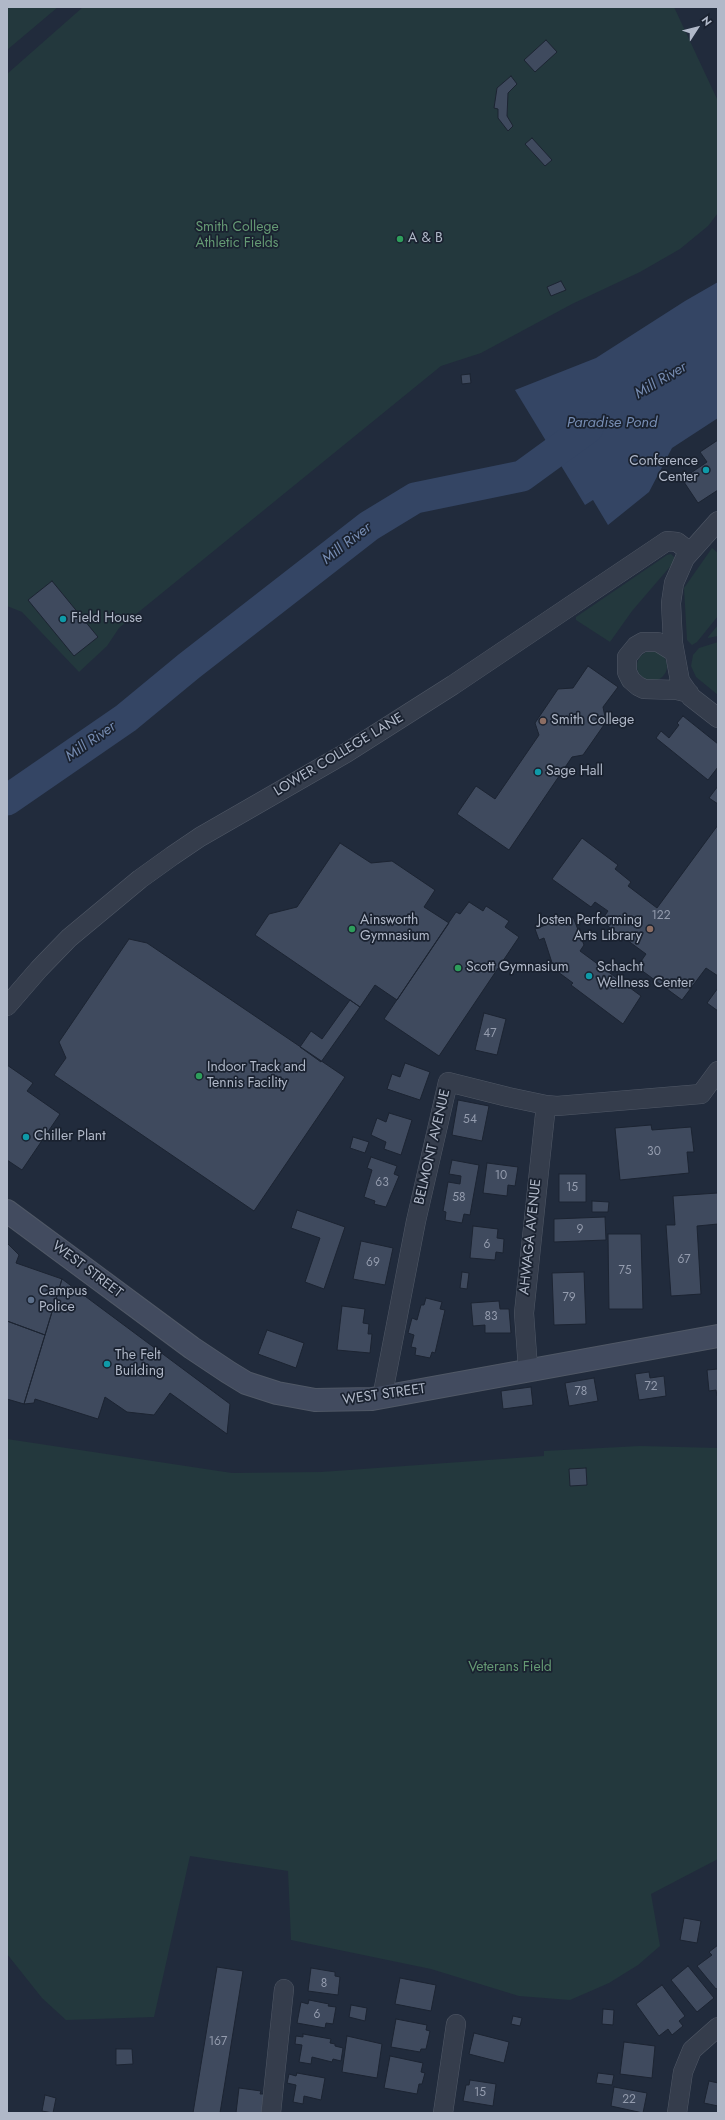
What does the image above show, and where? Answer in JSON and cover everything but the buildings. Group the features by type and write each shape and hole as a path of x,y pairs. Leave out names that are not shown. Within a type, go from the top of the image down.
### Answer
{"main road":[{"name":"WEST STREET","path":"7,1211 192,1348 246,1383 277,1393 315,1400 355,1401 382,1398 718,1336"}],"street":[{"path":"718,521 690,552 677,575 672,590 671,611 674,652 680,681 689,694 718,718"},
{"name":"LOWER COLLEGE LANE","path":"7,1006 39,969 69,938 140,879 200,837 346,753 453,685 667,541 677,542 690,552"},
{"path":"674,652 658,642 643,642 636,646 627,657 627,672 631,680 644,689 677,690 689,694"},
{"name":"BELMONT AVENUE","path":"382,1398 416,1221 448,1082 546,1105 701,1094 718,1071"},
{"name":"AHWAGA AVENUE","path":"528,1370 524,1313 546,1105"},
{"path":"271,2113 284,1989"},
{"path":"442,2113 456,2024"},
{"path":"677,2113 683,2072 692,2050 718,2027"}],"green space":[{"path":"7,7 58,7 7,50"},
{"name":"Smith College Athletic Fields","path":"83,7 674,7 718,101 718,213 708,226 680,249 640,272 572,304 481,353 441,366 119,628 107,646 79,672 22,612 7,606 7,74"},
{"path":"712,548 718,553 718,616 697,642 692,645 687,640 684,588"},
{"path":"671,554 674,557 674,562 632,611 610,642 576,620 576,617 667,555"},
{"path":"718,625 718,636 708,638 708,637"},
{"path":"718,642 718,695 696,677 691,666 693,655 699,648"},
{"path":"652,651 663,655 667,666 663,677 652,681 641,677 637,666 641,655"},
{"name":"Veterans Field","path":"7,1439 232,1473 321,1472 544,1456 544,1451 640,1446 718,1448 718,1859 651,1894 660,1946 638,1965 609,1983 570,2000 519,1996 431,1969 291,1940 288,1871 190,1856 154,2017 66,2020 42,1998 7,1954"}],"water":[{"name":"Paradise Pond","path":"718,282 718,418 672,448 649,492 608,525 593,500 585,505 515,390 596,358 685,301"}],"waterway":[{"name":"Mill River","path":"7,800 126,718 189,666 369,526 415,498 522,476 588,428"}],"place":[{"name":"A & B","path":"400,239"},
{"name":"Conference Center","path":"706,470"},
{"name":"Field House","path":"63,619"},
{"name":"Smith College","path":"543,721"},
{"name":"Sage Hall","path":"538,772"},
{"name":"Ainsworth Gymnasium","path":"352,929"},
{"name":"Josten Performing Arts Library","path":"650,929"},
{"name":"Scott Gymnasium","path":"458,968"},
{"name":"Schacht Wellness Center","path":"589,976"},
{"name":"Indoor Track and Tennis Facility","path":"199,1076"},
{"name":"Chiller Plant","path":"26,1137"},
{"name":"Campus Police","path":"31,1300"},
{"name":"The Felt Building","path":"107,1364"}]}
